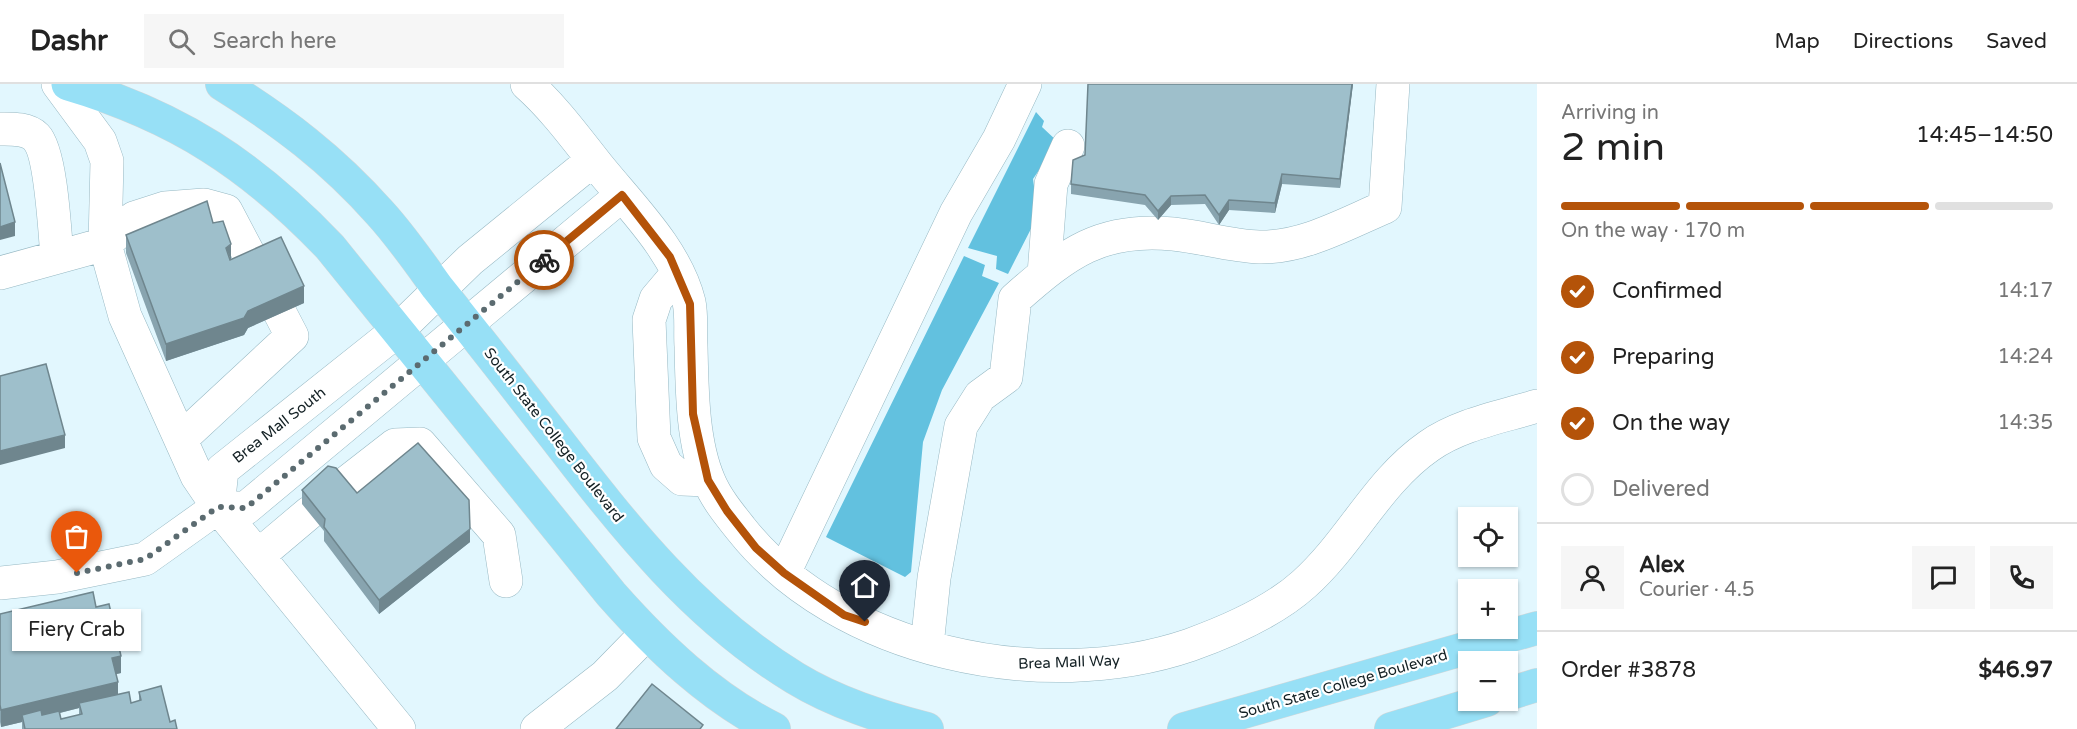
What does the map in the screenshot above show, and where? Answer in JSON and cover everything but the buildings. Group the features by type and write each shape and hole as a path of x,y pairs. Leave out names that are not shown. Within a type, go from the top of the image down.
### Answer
{"main road":[{"path":"68,84 107,96 157,117 206,142 251,172 293,208 330,247 611,594 646,634 720,694 754,719 774,729"},
{"name":"South State College Boulevard","path":"222,84 282,122 332,163 381,214 644,547 688,596 734,636 797,680 871,714 927,729"},
{"name":"South State College Boulevard","path":"1184,729 1537,628"},
{"path":"1518,691 1537,685"},
{"path":"1391,729 1458,709"}],"lane":[{"path":"58,84 100,141 107,161 105,244 125,316 197,476 218,507 399,729"},
{"name":"Brea Mall Way","path":"527,84 551,107 622,195 670,257 678,273 690,304 693,414 708,480 727,511 756,548 784,573 844,615 927,646 981,660 1031,666 1149,658 1203,640 1243,624 1304,585 1350,533 1394,474 1431,444 1459,430 1537,406"},
{"path":"784,573 956,213 999,139 1025,84"},
{"path":"927,646 934,578 961,426 980,396 1006,377 1015,299 1044,274 1073,254 1106,237 1135,233 1174,234 1259,247 1287,244 1316,236 1385,207 1393,84"},
{"path":"0,129 21,130 36,137 44,153 57,257"},
{"path":"1044,274 1052,184 1068,146"},
{"name":"Brea Mall South","path":"218,507 222,470 398,330 470,260 593,160"},
{"path":"0,583 57,577 145,559 218,507 246,508 622,195"},
{"path":"0,273 105,244 134,218 165,207 204,205 226,211 255,266"},
{"path":"678,273 656,299 649,320 654,438 666,465 682,479 708,480"},
{"path":"180,439 292,336 280,313"},
{"path":"341,487 394,445 420,444 499,535 506,581"},
{"path":"258,556 309,513"},
{"path":"537,729 604,676 646,634"}],"shaded area":[{"path":"1036,112 1044,121 1042,127 1058,142 1033,179 1038,215 1008,274 996,269 997,256 968,248"},
{"path":"964,256 985,265 982,276 999,283 942,390 923,442 911,572 905,577 826,537"}],"way so far":[{"path":"77,573 145,559 218,507 246,508 411,374 544,260"}],"place":[{"name":"Fiery Crab","path":"77,573"}],"route":[{"path":"544,260 622,195 670,257 690,304 693,414 708,480 727,511 756,548 784,573 844,615 865,622"}]}
